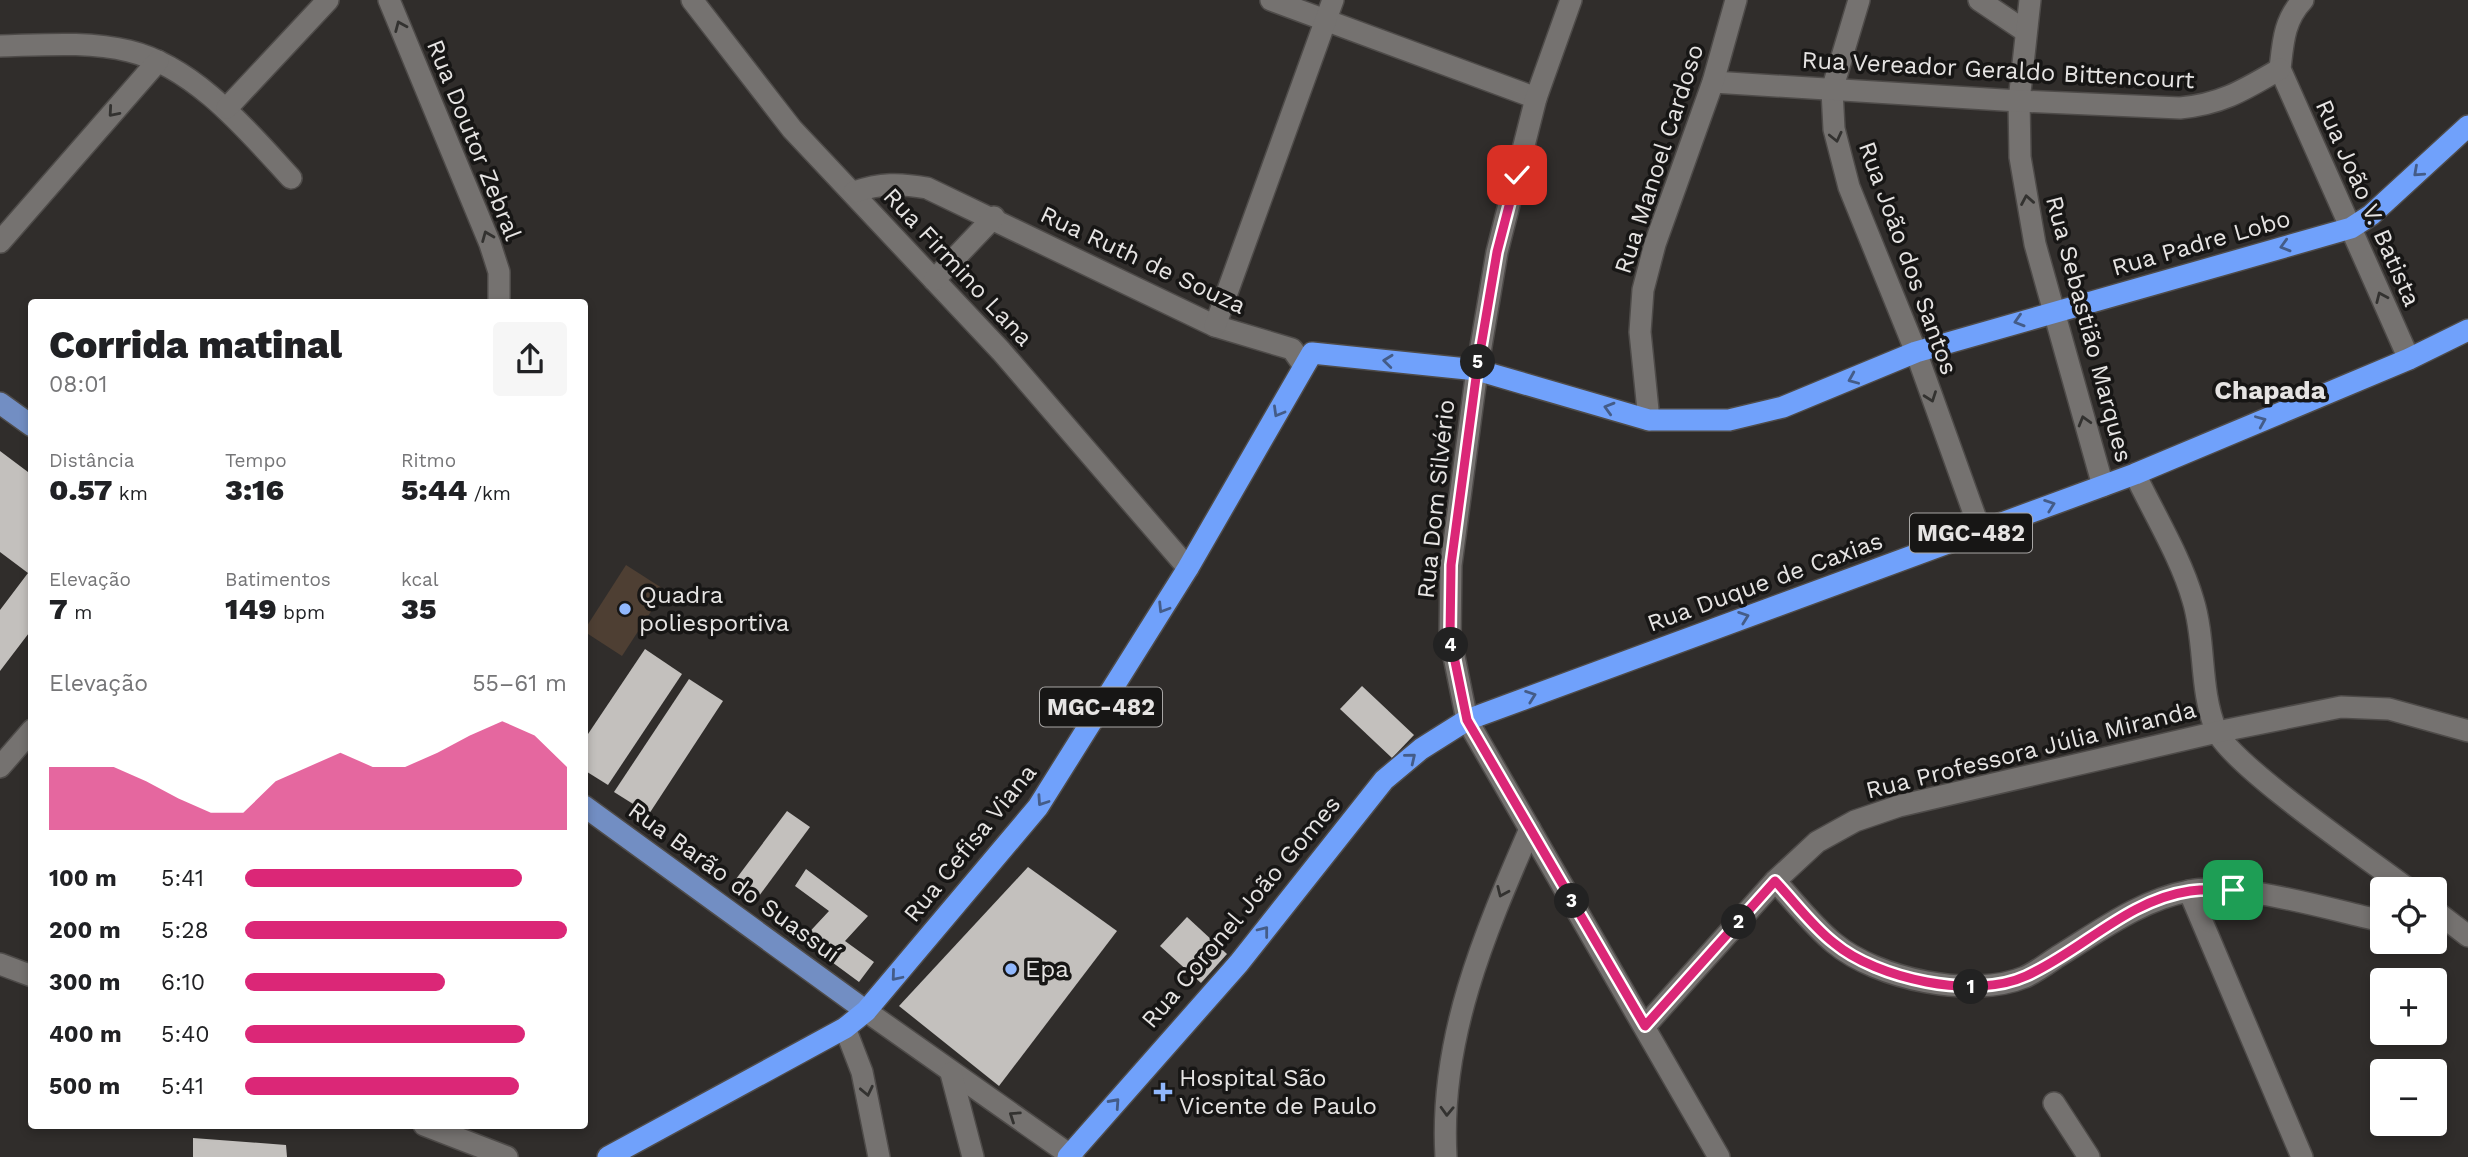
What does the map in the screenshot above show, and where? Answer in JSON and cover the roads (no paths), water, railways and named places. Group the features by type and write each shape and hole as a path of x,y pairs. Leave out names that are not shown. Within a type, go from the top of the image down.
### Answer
{"highway":[{"name":"Rua Padre Lobo","path":"1916,352 2052,311 2351,228 2371,215 2468,126"},
{"name":"Rua Duque de Caxias","path":"1467,720 2135,474 2409,359 2468,330"},
{"path":"1308,360 1477,370 1649,420 1729,420 1783,407 1916,352"},
{"name":"Rua Cefisa Viana","path":"608,1157 662,1130 854,1016 1038,807 1188,568 1308,360"},
{"name":"Rua Coronel João Gomes","path":"1070,1156 1239,963 1384,780 1421,749 1467,720"},
{"name":"Rua Cefisa Viana","path":"645,1157 662,1130"}],"main road":[{"path":"0,402 28,423"},
{"name":"Rua Barão do Suassuí","path":"588,809 854,1016"}],"street":[{"path":"227,108 328,0"},
{"name":"Rua Doutor Zebral","path":"389,0 490,244 499,272 499,299"},
{"name":"Rua Firmino Lana","path":"692,0 792,129 1001,351 1188,568"},
{"path":"1271,0 1536,98"},
{"path":"1215,326 1333,0"},
{"name":"Rua Dom Silvério","path":"1571,0 1536,98 1497,252 1477,370 1451,565 1450,637 1467,720 1719,1157"},
{"name":"Rua Manoel Cardoso","path":"1649,420 1640,332 1643,290 1655,244 1713,82 1736,0"},
{"name":"Rua João dos Santos","path":"1858,0 1832,90 1834,129 1849,187 1916,352 1980,530"},
{"path":"1979,0 2025,31"},
{"name":"Rua Sebastião Marques","path":"2030,0 2019,101 2020,157 2035,244 2103,486"},
{"path":"2280,69 2283,32 2292,12 2303,0"},
{"path":"0,46 73,45 128,51 158,61 227,108 291,178"},
{"path":"0,242 158,61"},
{"name":"Rua Vereador Geraldo Bittencourt","path":"1713,82 2019,101 2205,106 2229,99 2280,69"},
{"name":"Rua João V. Batista","path":"2280,69 2409,359"},
{"name":"Rua Ruth de Souza","path":"854,192 876,184 896,182 928,188 1215,326 1292,349 1308,360"},
{"path":"934,280 993,218"},
{"path":"2135,474 2193,598 2202,638 2205,687 2217,732 2243,762 2392,877"},
{"name":"Rua Professora Júlia Miranda","path":"1645,1026 1775,881 1817,842 1854,821 1899,807 2217,732 2341,707 2389,709 2468,731"},
{"path":"0,767 28,735"},
{"path":"1446,1157 1448,1084 1459,1019 1482,939 1530,829"},
{"path":"1775,881 1834,943 1862,961 1897,975 1965,987 1997,984 2026,976 2138,908 2189,891 2233,890 2370,918"},
{"path":"2189,891 2302,1157"},
{"path":"2447,920 2468,937"},
{"path":"2447,933 2468,937"},
{"path":"0,964 28,974"},
{"path":"854,1016 879,1157"},
{"name":"Rua Barão do Suassuí","path":"854,1016 951,1073 1070,1156"},
{"path":"951,1073 973,1157"},
{"path":"2054,1103 2089,1157"},
{"path":"434,1129 507,1157"}],"place":[{"name":"Quadra poliesportiva","path":"625,609"},
{"name":"Epa","path":"1011,969"},
{"name":"Hospital São Vicente de Paulo","path":"1163,1092"}],"district":[{"name":"Chapada","path":"2270,390"}]}
